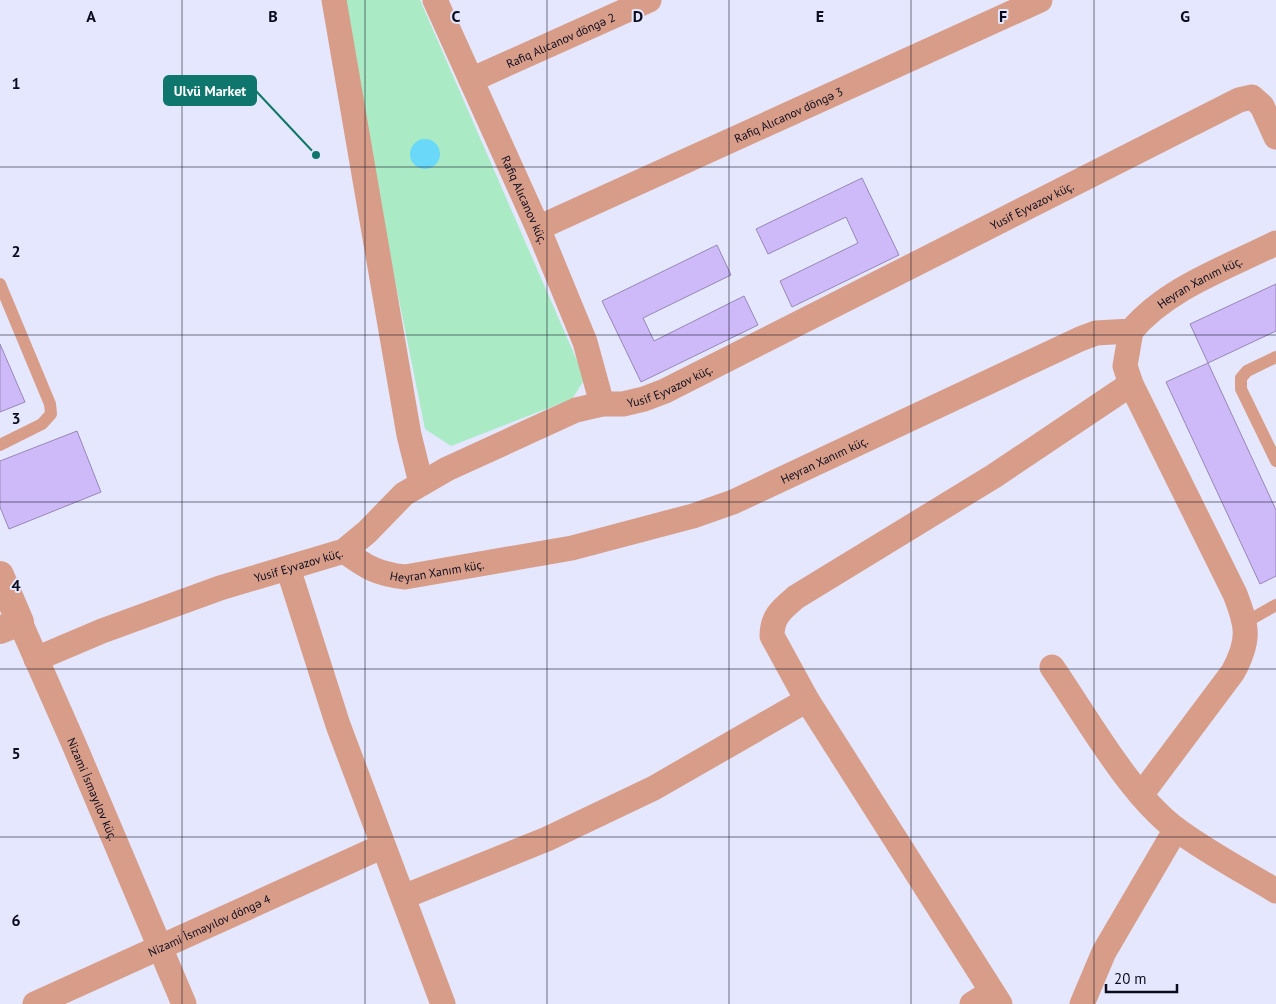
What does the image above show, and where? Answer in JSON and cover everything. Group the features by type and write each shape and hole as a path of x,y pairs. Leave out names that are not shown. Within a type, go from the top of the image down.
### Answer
{"street":[{"path":"334,0 409,435 421,483"},
{"name":"Rafiq Alıcanov küç.","path":"435,0 538,228 585,342 602,404"},
{"name":"Rafiq Alıcanov döngə 2","path":"471,80 649,0"},
{"name":"Rafiq Alıcanov döngə 3","path":"538,228 1040,0"},
{"name":"Yusif Eyvazov küç.","path":"36,659 102,631 193,598 344,551 367,532 404,494 421,483 576,410 602,404 630,402 666,391 1239,100 1252,97 1262,106 1276,137"},
{"name":"Heyran Xanım küç.","path":"344,551 366,567 382,575 405,577 572,548 693,516 733,502 783,480 1080,339 1096,333 1130,331 1145,314 1167,298 1276,243"},
{"path":"1130,331 1125,366 1131,384 1235,594 1246,622 1242,655 1233,672 1141,795"},
{"path":"988,1000 807,700 772,636 772,624 777,613 796,597 994,476 1131,384"},
{"path":"288,568 338,725 444,1004"},
{"name":"Nizami İsmayılov küç.","path":"0,575 10,626 36,659 184,1004"},
{"path":"1052,667 1141,795 1176,829 1276,891"},
{"path":"402,897 547,839 654,788 807,700"},
{"path":"1082,1004 1104,952 1176,829"},
{"name":"Nizami İsmayılov döngə 4","path":"35,1004 383,846"}],"lane":[{"path":"0,284 50,404 51,414 42,424 0,445"},
{"path":"1276,357 1247,371 1241,378 1241,389 1276,461"},
{"path":"1246,622 1276,605"}],"green space":[{"path":"343,0 420,0 585,379 572,399 451,446 425,429 371,161"}],"water":[{"path":"425,139 436,143 440,154 436,165 425,169 414,165 410,154 414,143"}],"building":[{"path":"862,178 899,255 792,307 780,281 858,243 846,217 768,254 756,229"},
{"path":"717,245 731,275 643,318 654,341 744,296 758,325 641,382 602,301"},
{"path":"1276,284 1276,331 1208,363 1190,324"},
{"path":"0,344 25,402 0,412"},
{"path":"1208,363 1276,510 1276,576 1260,584 1166,382"},
{"path":"77,431 101,492 9,529 0,507 0,461"}],"place":[{"name":"Ulvü Market","path":"316,155"}]}
